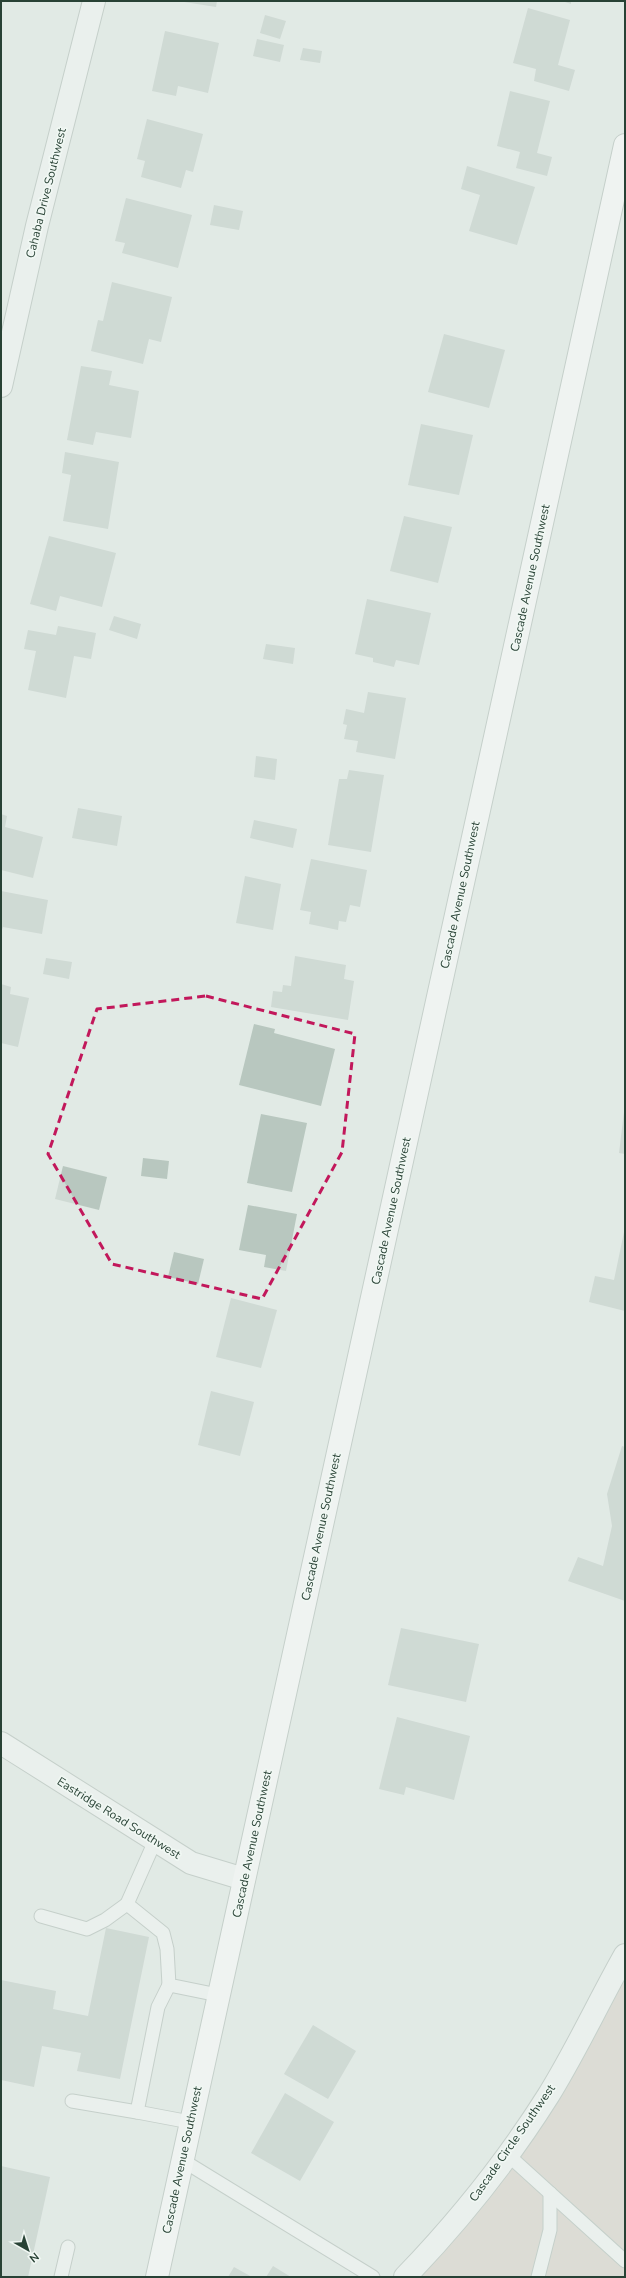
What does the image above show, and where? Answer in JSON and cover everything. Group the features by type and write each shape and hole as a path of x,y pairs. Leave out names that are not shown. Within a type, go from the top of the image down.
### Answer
{"main road":[{"name":"Cascade Avenue Southwest","path":"156,2277 625,145"}],"street":[{"name":"Cahaba Drive Southwest","path":"1,386 38,226 94,1"},
{"name":"Eastridge Road Southwest","path":"1,1743 191,1863 244,1880"},
{"name":"Cascade Circle Southwest","path":"405,2277 433,2248 490,2179 548,2096 625,1955"}],"lane":[{"path":"41,1916 87,1929 105,1920 127,1904 155,1841"},
{"path":"127,1904 163,1933 167,1949 169,1985 158,2007 137,2112"},
{"path":"169,1985 218,1995"},
{"path":"72,2101 190,2122"},
{"path":"507,2154 625,2261"},
{"path":"182,2160 373,2277"},
{"path":"538,2277 550,2230 550,2193"},
{"path":"61,2277 68,2248"}],"highlighted area":[{"path":"206,996 355,1034 342,1152 262,1299 112,1264 48,1154 97,1009"}],"shaded area":[{"path":"625,1950 625,2277 410,2277 487,2189"}],"building":[{"path":"178,1 217,1 216,7"},
{"path":"562,1 571,1 571,4"},
{"path":"528,8 570,20 558,65 575,70 569,91 534,81 536,69 513,63"},
{"path":"265,15 286,21 280,39 260,33"},
{"path":"165,31 219,43 208,93 178,86 176,96 152,91"},
{"path":"257,39 284,45 280,62 253,56"},
{"path":"303,48 322,51 320,63 300,60"},
{"path":"510,91 550,101 537,153 552,157 547,176 516,168 520,152 497,146"},
{"path":"147,119 203,134 193,172 186,170 181,188 141,177 145,161 137,159"},
{"path":"467,166 535,187 517,245 469,231 480,195 461,189"},
{"path":"126,198 192,215 178,268 122,253 125,243 115,241"},
{"path":"214,205 243,211 239,230 210,225"},
{"path":"112,282 172,297 161,342 149,339 143,364 91,351 98,320 103,321"},
{"path":"444,334 505,350 489,408 428,392"},
{"path":"81,366 112,371 109,385 139,391 131,438 96,432 93,445 67,440"},
{"path":"421,424 473,435 459,495 408,485"},
{"path":"65,452 119,462 108,529 63,521 71,475 62,473"},
{"path":"404,516 452,527 438,583 390,571"},
{"path":"49,536 116,553 102,607 60,596 56,611 30,604"},
{"path":"367,599 431,613 419,665 396,660 394,667 373,662 373,658 355,654"},
{"path":"114,616 141,624 137,639 109,630"},
{"path":"58,626 96,633 91,659 74,656 66,698 28,690 36,651 24,649 28,630 56,635"},
{"path":"266,644 295,648 293,664 263,659"},
{"path":"368,692 406,698 395,759 356,752 358,741 344,739 347,725 343,724 346,709 364,713"},
{"path":"256,756 277,759 275,780 254,777"},
{"path":"349,770 384,775 371,852 328,845 339,779 347,779"},
{"path":"78,808 122,816 117,846 72,838"},
{"path":"1,814 7,816 5,827 43,837 33,878 1,870"},
{"path":"254,820 297,829 293,848 250,838"},
{"path":"311,859 367,870 360,907 350,905 346,922 339,921 338,930 309,924 311,912 300,910"},
{"path":"245,876 281,884 273,930 236,923"},
{"path":"1,891 48,900 42,934 3,927 1,932"},
{"path":"295,956 346,965 344,979 354,981 348,1020 271,1007 273,991 282,992 283,985 291,986"},
{"path":"46,958 72,962 69,979 43,974"},
{"path":"1,984 11,987 10,994 29,998 18,1047 1,1043"},
{"path":"254,1024 275,1029 274,1033 335,1049 321,1106 239,1085"},
{"path":"624,1112 625,1113 625,1154 619,1153"},
{"path":"261,1114 307,1123 292,1192 247,1183"},
{"path":"143,1158 169,1161 167,1179 141,1176"},
{"path":"63,1166 107,1177 99,1210 55,1199"},
{"path":"248,1205 297,1214 286,1271 264,1267 266,1255 239,1250"},
{"path":"624,1232 625,1311 589,1302 595,1276 614,1280"},
{"path":"174,1252 204,1259 198,1284 168,1277"},
{"path":"231,1298 277,1310 261,1368 216,1357"},
{"path":"211,1391 254,1402 240,1456 198,1445"},
{"path":"622,1446 625,1447 625,1601 568,1581 578,1557 603,1566 612,1526 607,1494"},
{"path":"401,1628 479,1644 466,1702 388,1685"},
{"path":"397,1717 470,1736 454,1800 406,1787 404,1795 379,1789"},
{"path":"106,1928 149,1937 120,2079 77,2071 81,2053 42,2046 34,2087 1,2080 1,1980 56,1991 53,2009 88,2016"},
{"path":"313,2025 356,2051 328,2099 284,2074"},
{"path":"285,2093 334,2122 300,2181 251,2153"},
{"path":"1,2166 50,2177 28,2277 1,2277"},
{"path":"273,2266 291,2277 266,2277"},
{"path":"234,2267 252,2277 228,2277"}]}
